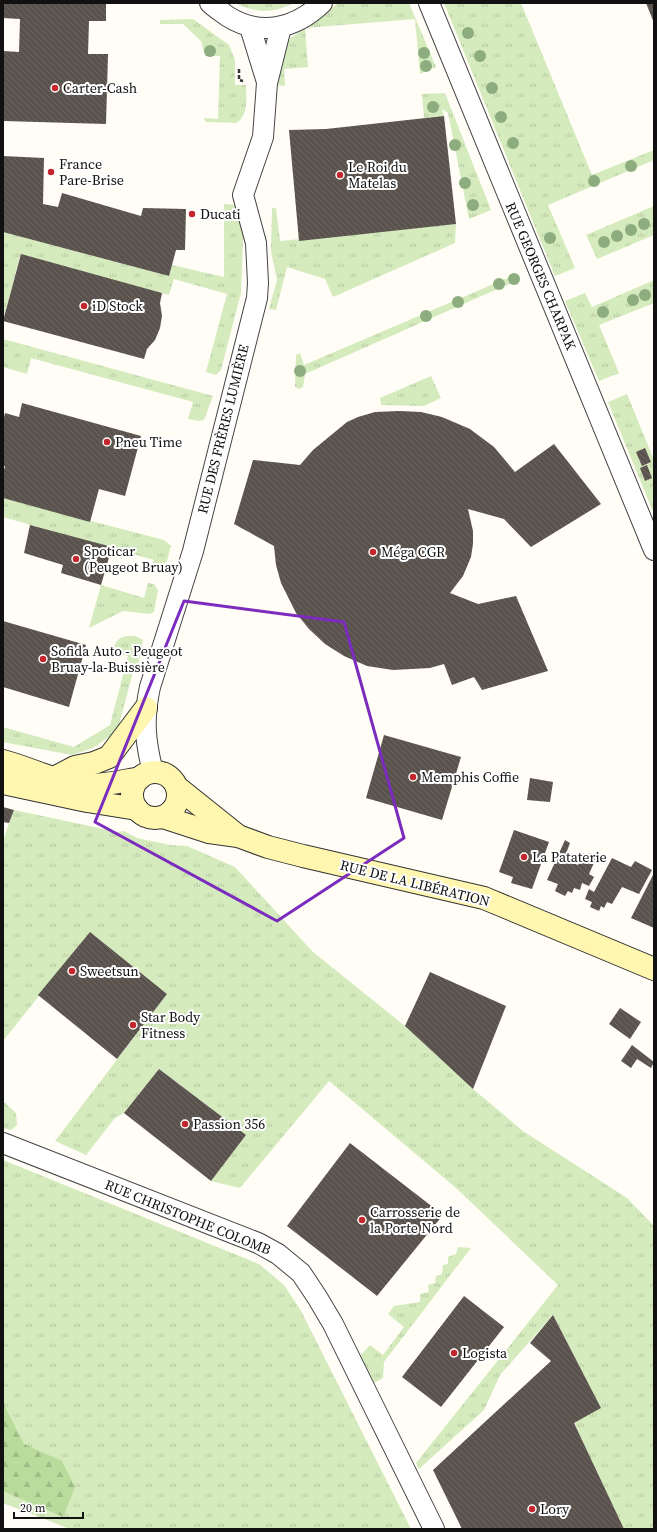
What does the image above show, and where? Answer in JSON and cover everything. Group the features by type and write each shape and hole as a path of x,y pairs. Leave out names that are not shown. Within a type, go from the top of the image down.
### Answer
{"main road":[{"path":"54,778 75,767 94,763 110,756 146,708"},
{"path":"3,762 54,778 85,785 105,784 147,775 167,775 177,787 178,796 176,805 171,812 163,817 149,817 137,809 87,801 3,782"},
{"path":"137,809 132,796 136,783 147,775"},
{"name":"RUE DE LA LIBÉRATION","path":"177,787 238,836"},
{"name":"RUE DE LA LIBÉRATION","path":"163,817 209,832 238,836 268,847 484,898 654,969"}],"street":[{"path":"210,3 231,18 250,27 265,29 281,27 295,22 322,3"},
{"name":"RUE GEORGES CHARPAK","path":"429,3 654,550"},
{"name":"RUE DES FRÈRES LUMIÈRE","path":"250,27 267,83"},
{"name":"RUE DES FRÈRES LUMIÈRE","path":"147,775 145,730 146,708 157,664 193,551 257,298 258,283 256,243 244,195 263,137 267,83 281,27"},
{"name":"RUE CHRISTOPHE COLOMB","path":"3,1143 258,1243 278,1254 301,1273 332,1324 434,1529"}],"path":[{"path":"239,67 239,80 267,83"}],"highlighted area":[{"path":"184,601 344,622 404,838 277,921 95,822"}],"green space":[{"path":"235,3 293,3 286,7 264,11 250,9"},
{"path":"338,3 409,3 436,67 420,74 415,19 305,28 308,67 284,69 285,86 276,85 287,41"},
{"path":"444,3 521,3 592,175 654,150 654,160 548,205 575,268 555,276"},
{"path":"193,19 229,45 235,60 235,85 246,85 245,111 240,120 236,123 206,122 204,118 218,119 220,56 205,56 201,41 183,24 160,24 160,20"},
{"path":"445,93 491,210 469,219 448,113 442,109 444,116 424,118 422,94"},
{"path":"224,204 235,205 244,213 241,293 221,370 216,375 206,372 227,294 174,279 169,295 20,256 3,320 3,232 169,276 172,265 224,277"},
{"path":"654,206 654,235 597,259 586,235"},
{"path":"272,208 276,208 280,241 456,224 455,243 333,297 325,279 287,267 276,310 269,309 277,280 271,251"},
{"path":"517,274 520,279 305,374 303,387 299,389 295,387 296,355 300,353 304,365"},
{"path":"654,280 654,303 599,325 619,373 599,381 565,301 585,293 592,307"},
{"path":"3,339 213,396 204,420 199,421 188,419 193,402 31,358 27,374 3,367"},
{"path":"431,376 441,398 424,406 381,405 380,398"},
{"path":"627,394 654,460 654,514 608,402"},
{"path":"3,498 164,540 171,546 167,561 161,567 152,568 154,560 3,517"},
{"path":"148,583 154,584 158,590 154,612 150,614 123,611 89,628 101,585 144,598"},
{"path":"126,636 135,636 143,640 137,671 133,672 119,725 109,737 93,748 72,755 3,742 3,727 74,747 110,725 128,656 113,652 115,644 121,638"},
{"path":"14,810 118,832 124,831 137,838 170,845 187,846 235,867 313,952 405,1026 473,1089 523,1131 627,1198 654,1226 654,1529 624,1529 574,1423 601,1408 553,1315 500,1375 484,1410 419,1469 416,1463 558,1285 456,1188 329,1081 240,1188 211,1181 246,1135 159,1069 124,1113 115,1118 86,1155 55,1141 167,994 90,932 3,1041 3,840"},
{"path":"3,1101 16,1113 17,1125 11,1130 3,1128"},
{"path":"3,1160 259,1264 284,1285 301,1311 411,1529 70,1529 3,1503"},
{"path":"458,1247 471,1248 384,1362 383,1378 374,1383 360,1356 370,1345 383,1355 404,1327 388,1314 394,1306 420,1302 420,1294 429,1292 428,1285 435,1283 436,1276 442,1274 443,1265 448,1264 448,1257 456,1254"},
{"path":"3,1403 24,1444 62,1461 75,1487 63,1517 3,1491"}],"building":[{"name":"Carter-Cash","path":"3,3 106,3 106,21 89,21 88,54 108,54 106,124 3,121 3,51 19,52 20,19 3,18"},
{"path":"646,3 654,3 654,23"},
{"path":"444,116 456,224 299,241 289,130 326,129"},
{"path":"3,156 44,158 43,204 58,207 62,193 141,216 143,208 186,209 185,250 176,250 169,276 3,232"},
{"name":"iD Stock","path":"21,254 162,293 160,303 162,316 160,328 155,340 147,349 144,359 3,321"},
{"path":"22,403 141,436 125,496 99,489 90,522 3,498 3,474 5,466 3,466 3,422 5,413 19,417"},
{"name":"Méga CGR","path":"375,412 421,412 442,417 470,429 494,447 515,472 554,444 601,504 531,547 504,519 468,509 473,531 471,557 463,576 450,593 478,604 516,596 548,671 482,690 474,677 452,685 444,664 430,668 393,670 367,666 344,656 325,644 309,629 296,613 281,583 276,565 274,546 234,524 253,460 300,465 313,450 347,422"},
{"path":"645,448 651,462 642,466 636,452"},
{"path":"647,465 652,478 645,481 640,468"},
{"name":"Spoticar (Peugeot Bruay)","path":"30,525 112,547 101,585 61,573 63,565 24,553"},
{"name":"Sofida Auto - Peugeot Bruay-la-Buissière","path":"3,621 86,645 69,707 3,687"},
{"name":"Memphis Coffie","path":"384,735 461,757 442,820 366,798"},
{"path":"530,778 553,782 550,802 527,800"},
{"path":"3,807 14,810 9,823 3,822"},
{"name":"La Pataterie","path":"514,830 549,842 532,889 511,883 513,877 499,872"},
{"path":"565,840 570,843 564,859 578,865 583,853 589,856 590,853 597,856 589,874 594,877 589,886 582,883 580,890 574,888 572,893 568,891 565,896 555,891 558,884 547,880"},
{"path":"612,858 631,867 635,861 652,870 639,894 622,887 612,904 607,902 604,908 601,906 599,911 590,907 592,902 585,899 589,889 594,892"},
{"path":"654,873 654,928 631,918"},
{"path":"90,932 167,994 117,1059 38,995"},
{"path":"430,972 506,1006 473,1089 405,1026"},
{"path":"620,1008 641,1022 630,1039 609,1024"},
{"path":"632,1045 654,1062 651,1068 637,1059 631,1068 621,1061"},
{"name":"Passion 356","path":"159,1069 246,1135 211,1181 124,1113"},
{"path":"350,1143 443,1215 377,1296 287,1226"},
{"path":"464,1296 504,1327 441,1407 402,1377"},
{"path":"553,1315 601,1408 574,1423 624,1529 462,1529 433,1470 551,1361 530,1343"}],"place":[{"name":"Carter-Cash","path":"55,88"},
{"name":"France Pare-Brise","path":"51,172"},
{"name":"Le Roi du Matelas","path":"340,175"},
{"name":"Ducati","path":"192,214"},
{"name":"iD Stock","path":"84,306"},
{"name":"Pneu Time","path":"107,442"},
{"name":"Méga CGR","path":"373,552"},
{"name":"Spoticar (Peugeot Bruay)","path":"76,559"},
{"name":"Sofida Auto - Peugeot Bruay-la-Buissière","path":"43,659"},
{"name":"Memphis Coffie","path":"413,777"},
{"name":"La Pataterie","path":"524,857"},
{"name":"Sweetsun","path":"72,971"},
{"name":"Star Body Fitness","path":"133,1025"},
{"name":"Passion 356","path":"185,1124"},
{"name":"Carrosserie de la Porte Nord","path":"362,1220"},
{"name":"Logista","path":"454,1353"},
{"name":"Lory","path":"532,1509"}]}
